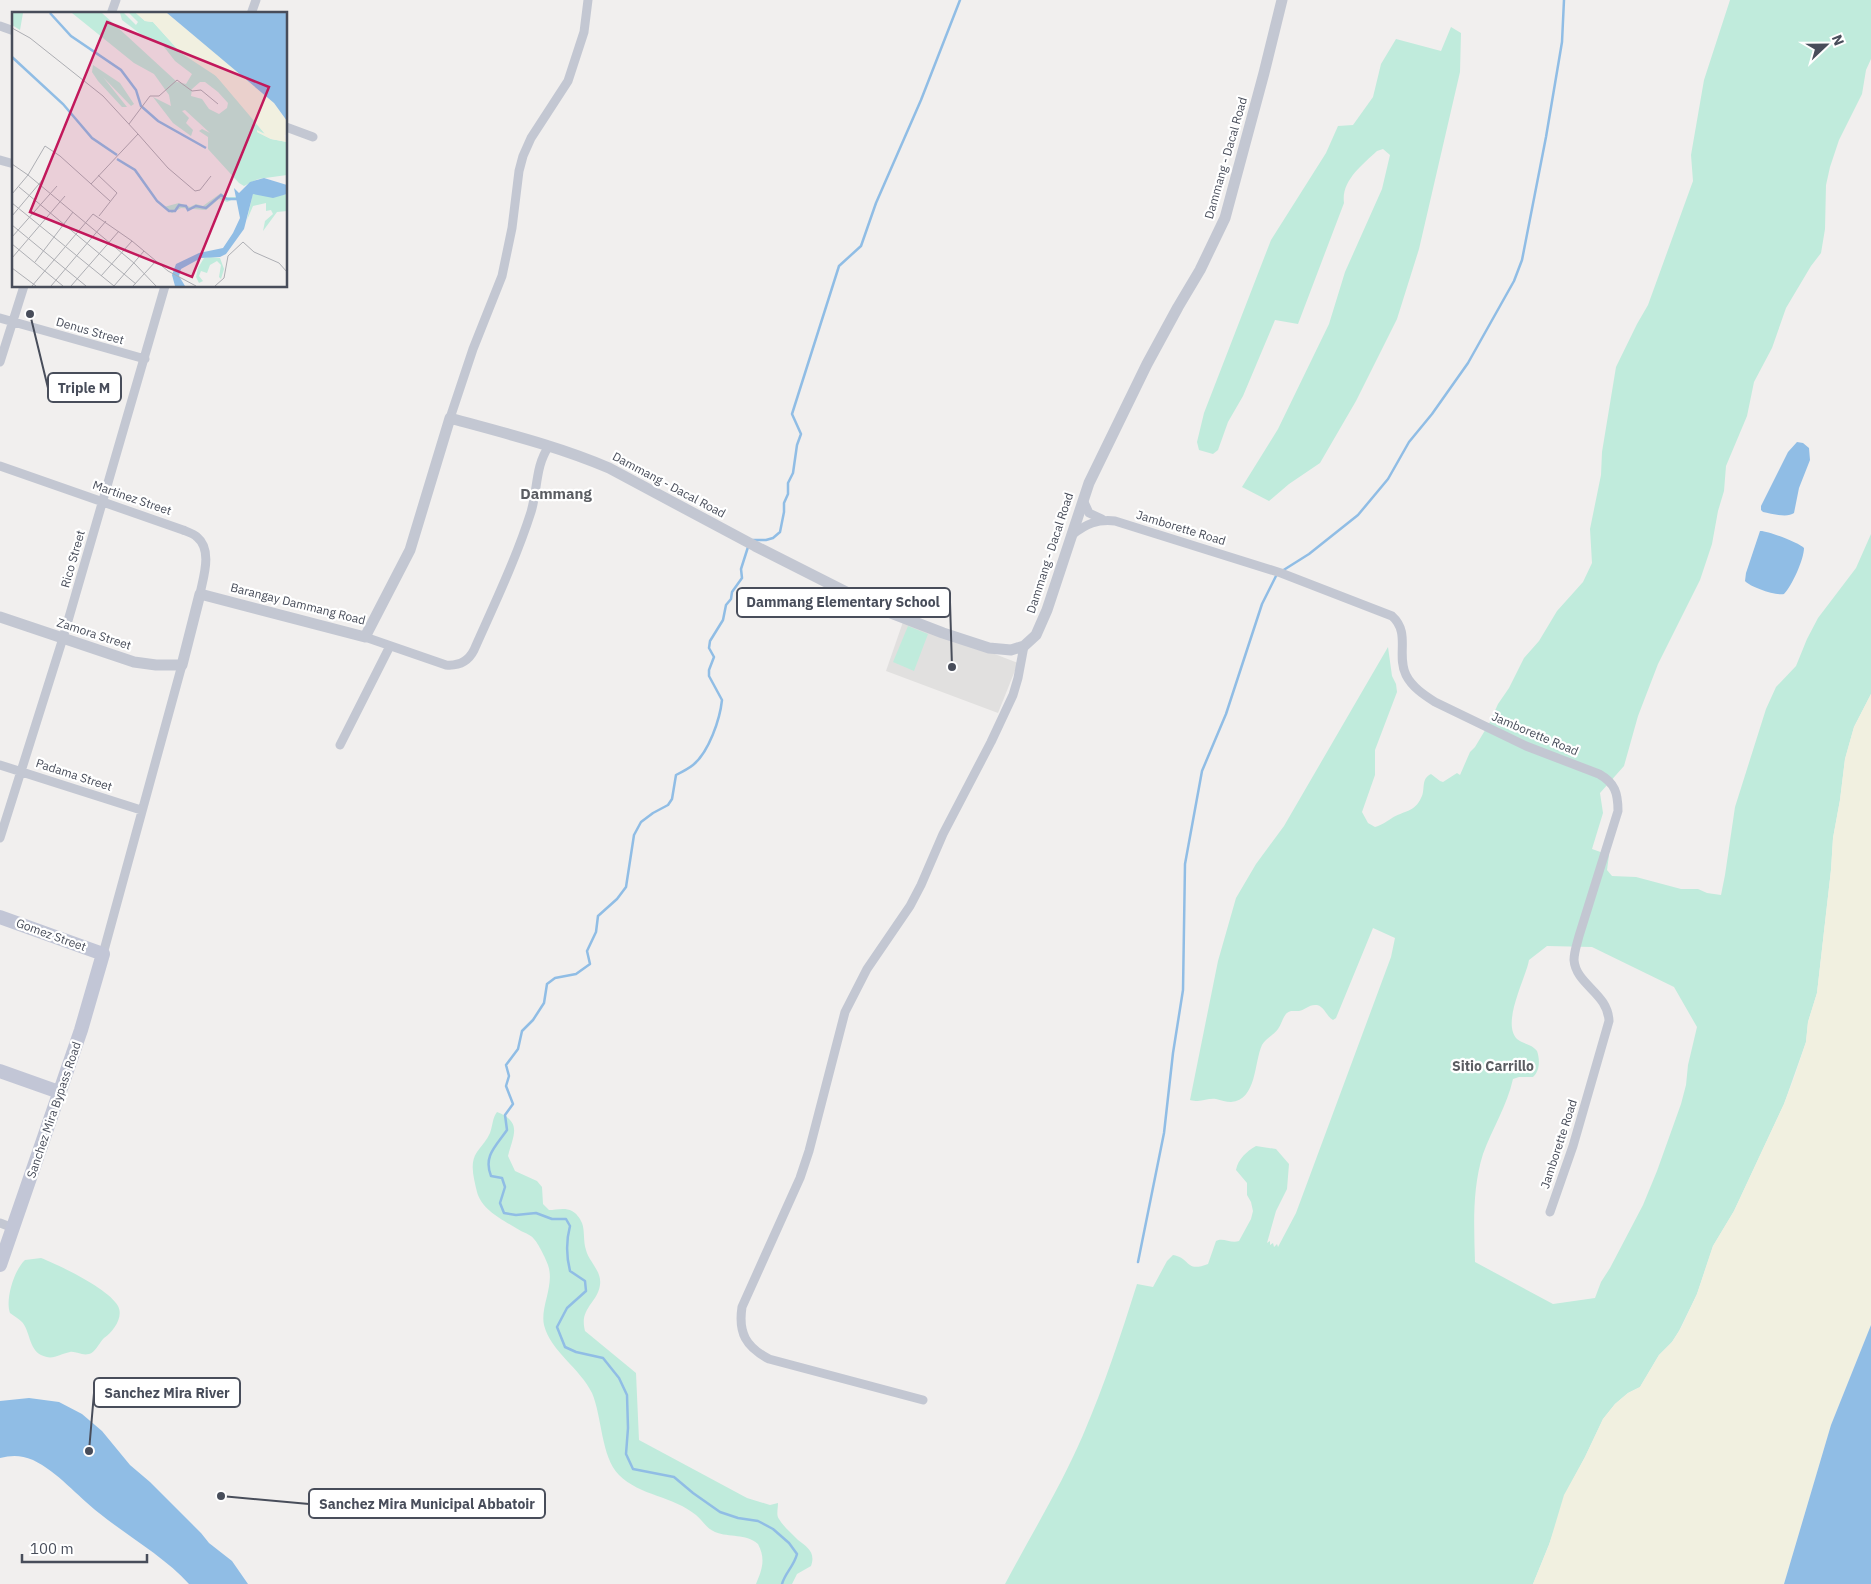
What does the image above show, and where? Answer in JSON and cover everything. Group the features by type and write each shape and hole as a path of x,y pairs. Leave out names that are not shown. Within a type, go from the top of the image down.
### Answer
{"main road":[{"name":"Gomez Street","path":"0,917 103,954"},
{"name":"Sanchez Mira Bypass Road","path":"0,1265 81,1030 103,954"},
{"path":"0,1071 59,1092"}],"street":[{"path":"252,12 256,0"},
{"path":"450,418 473,349 502,276 512,228 519,171 523,156 534,132 568,81 584,32 588,0"},
{"name":"Dammang - Dacal Road","path":"450,418 549,446 609,468 755,546 856,597 943,633 997,650 1011,650 1024,646 1036,635 1041,626 1089,483 1147,364 1200,270 1225,218 1282,0"},
{"path":"0,26 12,30"},
{"path":"288,128 313,137"},
{"path":"0,362 23,288"},
{"name":"Rico Street","path":"0,838 63,638 164,288"},
{"name":"Denus Street","path":"0,318 145,359"},
{"name":"Barangay Dammang Road","path":"200,594 365,638 410,550 450,418"},
{"path":"365,638 446,665 460,664 472,655 504,582 528,518 540,462 549,446"},
{"name":"Martinez Street","path":"0,466 183,530 197,537 202,542 205,553 200,594"},
{"path":"1083,499 1089,513 1104,520"},
{"path":"1072,535 1083,526 1104,520"},
{"name":"Jamborette Road","path":"1104,520 1115,521 1270,569 1392,616 1401,628 1405,674 1422,693 1435,702 1519,743 1609,779 1617,794 1618,811 1574,955 1576,970 1605,1003 1609,1021 1576,1137 1550,1212"},
{"path":"103,954 200,594"},
{"name":"Zamora Street","path":"0,617 134,662 156,665 182,665"},
{"path":"340,745 390,646"},
{"path":"923,1400 769,1359 757,1353 744,1337 741,1318 742,1307 800,1178 809,1151 845,1012 852,995 921,886 947,825 991,742 1013,695 1024,646"},
{"name":"Padama Street","path":"0,765 141,810"},
{"path":"0,1223 14,1228"}],"shaded area":[{"path":"904,619 1018,663 998,713 886,671"}],"green space":[{"path":"1730,0 1871,0 1871,59 1866,70 1862,94 1839,140 1830,167 1826,185 1825,229 1821,253 1786,308 1772,348 1754,382 1747,416 1726,466 1724,491 1712,544 1700,580 1658,664 1638,716 1624,766 1600,793 1603,813 1592,849 1609,855 1607,870 1612,876 1636,877 1681,889 1698,889 1707,893 1721,895 1735,807 1766,709 1776,687 1796,666 1818,618 1856,568 1871,534 1871,694 1854,727 1845,759 1833,838 1817,993 1808,1022 1806,1042 1784,1104 1734,1211 1713,1246 1697,1294 1679,1331 1672,1342 1659,1355 1640,1387 1628,1393 1615,1404 1603,1419 1568,1489 1533,1584 1005,1584 1056,1492 1083,1435 1112,1360 1137,1284 1153,1287 1167,1261 1173,1255 1183,1259 1192,1266 1201,1266 1208,1264 1216,1241 1239,1241 1251,1219 1253,1211 1247,1195 1247,1183 1236,1170 1243,1156 1256,1146 1276,1149 1289,1164 1287,1189 1276,1211 1267,1243 1270,1241 1270,1245 1273,1243 1274,1247 1277,1244 1278,1247 1296,1213 1391,957 1395,938 1373,928 1336,1018 1333,1020 1317,1005 1286,1014 1278,1029 1262,1045 1253,1079 1246,1095 1239,1100 1231,1102 1216,1099 1190,1100 1218,961 1236,898 1256,864 1284,826 1388,647 1392,676 1397,692 1375,750 1375,775 1362,812 1368,823 1375,827 1415,806 1422,795 1424,782 1431,774 1443,782 1457,773 1460,775 1470,752 1490,722 1524,658 1539,641 1557,611 1583,582 1592,563 1590,529 1601,475 1602,452 1616,367 1648,305 1693,181 1691,155 1704,80","holes":["1547,946 1592,947 1674,987 1697,1027 1681,1104 1657,1171 1643,1205 1601,1282 1595,1298 1553,1304 1475,1262 1475,1194 1483,1154 1507,1099 1513,1079 1533,1077 1538,1068 1539,1058 1537,1051 1517,1039 1513,1032 1512,1022 1516,1000 1529,960"]},
{"path":"1451,27 1461,33 1460,72 1419,249 1397,319 1356,401 1320,463 1289,484 1269,501 1242,487 1278,429 1329,324 1345,272 1382,189 1390,155 1383,149 1377,151 1365,162 1349,181 1344,195 1344,203 1298,324 1275,320 1243,396 1228,422 1218,450 1213,454 1199,450 1197,442 1204,413 1271,240 1326,153 1338,126 1353,125 1373,97 1381,64 1396,39 1441,51"},
{"path":"908,626 928,634 914,671 893,662"},
{"path":"497,1112 510,1120 513,1125 514,1136 508,1156 515,1171 537,1181 542,1187 543,1204 549,1210 569,1210 576,1214 582,1223 586,1250 600,1280 596,1297 584,1317 585,1331 636,1373 639,1440 747,1498 770,1505 778,1503 777,1514 779,1519 790,1533 807,1548 812,1557 811,1566 797,1574 792,1584 756,1584 762,1564 762,1555 758,1544 748,1538 715,1532 687,1509 627,1482 613,1467 605,1447 592,1393 587,1384 553,1344 544,1325 543,1318 550,1273 544,1255 530,1235 489,1210 477,1192 473,1161 489,1136"},
{"path":"41,1258 94,1285 113,1299 118,1306 120,1315 117,1324 91,1353 70,1352 45,1357 34,1349 22,1322 10,1313 10,1293 17,1271 25,1260"}],"sand":[{"path":"1871,694 1871,1325 1831,1425 1784,1584 1533,1584 1549,1545 1564,1495 1603,1419 1615,1404 1628,1393 1640,1387 1659,1355 1672,1342 1681,1328 1697,1294 1713,1246 1734,1211 1784,1104 1794,1078 1806,1042 1808,1022 1817,993 1833,838 1845,759 1854,727"}],"water":[{"path":"1797,442 1803,443 1809,448 1810,460 1799,488 1794,513 1775,515 1763,512 1761,506 1788,452"},
{"path":"1760,531 1783,537 1804,548 1797,572 1784,594 1763,591 1745,581"},
{"path":"1871,1325 1871,1584 1784,1584 1831,1425"},
{"path":"29,1398 59,1402 82,1414 102,1431 130,1465 150,1482 209,1543 232,1561 248,1584 189,1584 158,1556 99,1513 42,1465 20,1456 0,1458 0,1401"}],"waterway":[{"path":"753,540 773,538 780,532 784,503 788,494 788,483 793,473 797,445 801,434 792,414 839,266 861,246 876,203 921,100 960,0"},
{"path":"1282,571 1309,554 1358,515 1388,479 1409,442 1432,414 1468,363 1514,281 1522,260 1546,137 1562,42 1564,0"},
{"path":"748,547 741,569 742,578 732,592 731,599 726,605 723,620 710,641 709,648 714,657 709,670 709,676 722,700 713,735 699,759 676,775 672,799 668,805 641,822 634,835 626,887 617,899 598,916 596,932 587,951 590,964 576,974 555,978 547,984 544,1003 533,1020 522,1031 518,1049 506,1065 509,1076 506,1086 513,1104 505,1115 507,1130 492,1152 489,1169 491,1176 502,1178 505,1187 500,1203 504,1213 516,1215 536,1213 552,1219 566,1219 570,1226 567,1248 570,1271 585,1281 586,1291 567,1308 557,1327 565,1347 576,1352 603,1358 619,1378 627,1395 628,1428 626,1454 633,1469 674,1477 720,1512 738,1518 758,1521 773,1529 789,1543 797,1554 782,1584"},
{"path":"1138,1262 1164,1133 1173,1053 1183,990 1185,864 1202,771 1226,714 1262,604 1277,574"}],"place":[{"name":"Triple M","path":"30,314"},
{"name":"Dammang Elementary School","path":"952,667"},
{"name":"Sanchez Mira River","path":"89,1451"},
{"name":"Sanchez Mira Municipal Abbatoir","path":"221,1496"}],"district":[{"name":"Dammang","path":"556,494"},
{"name":"Sitio Carrillo","path":"1493,1066"}]}
